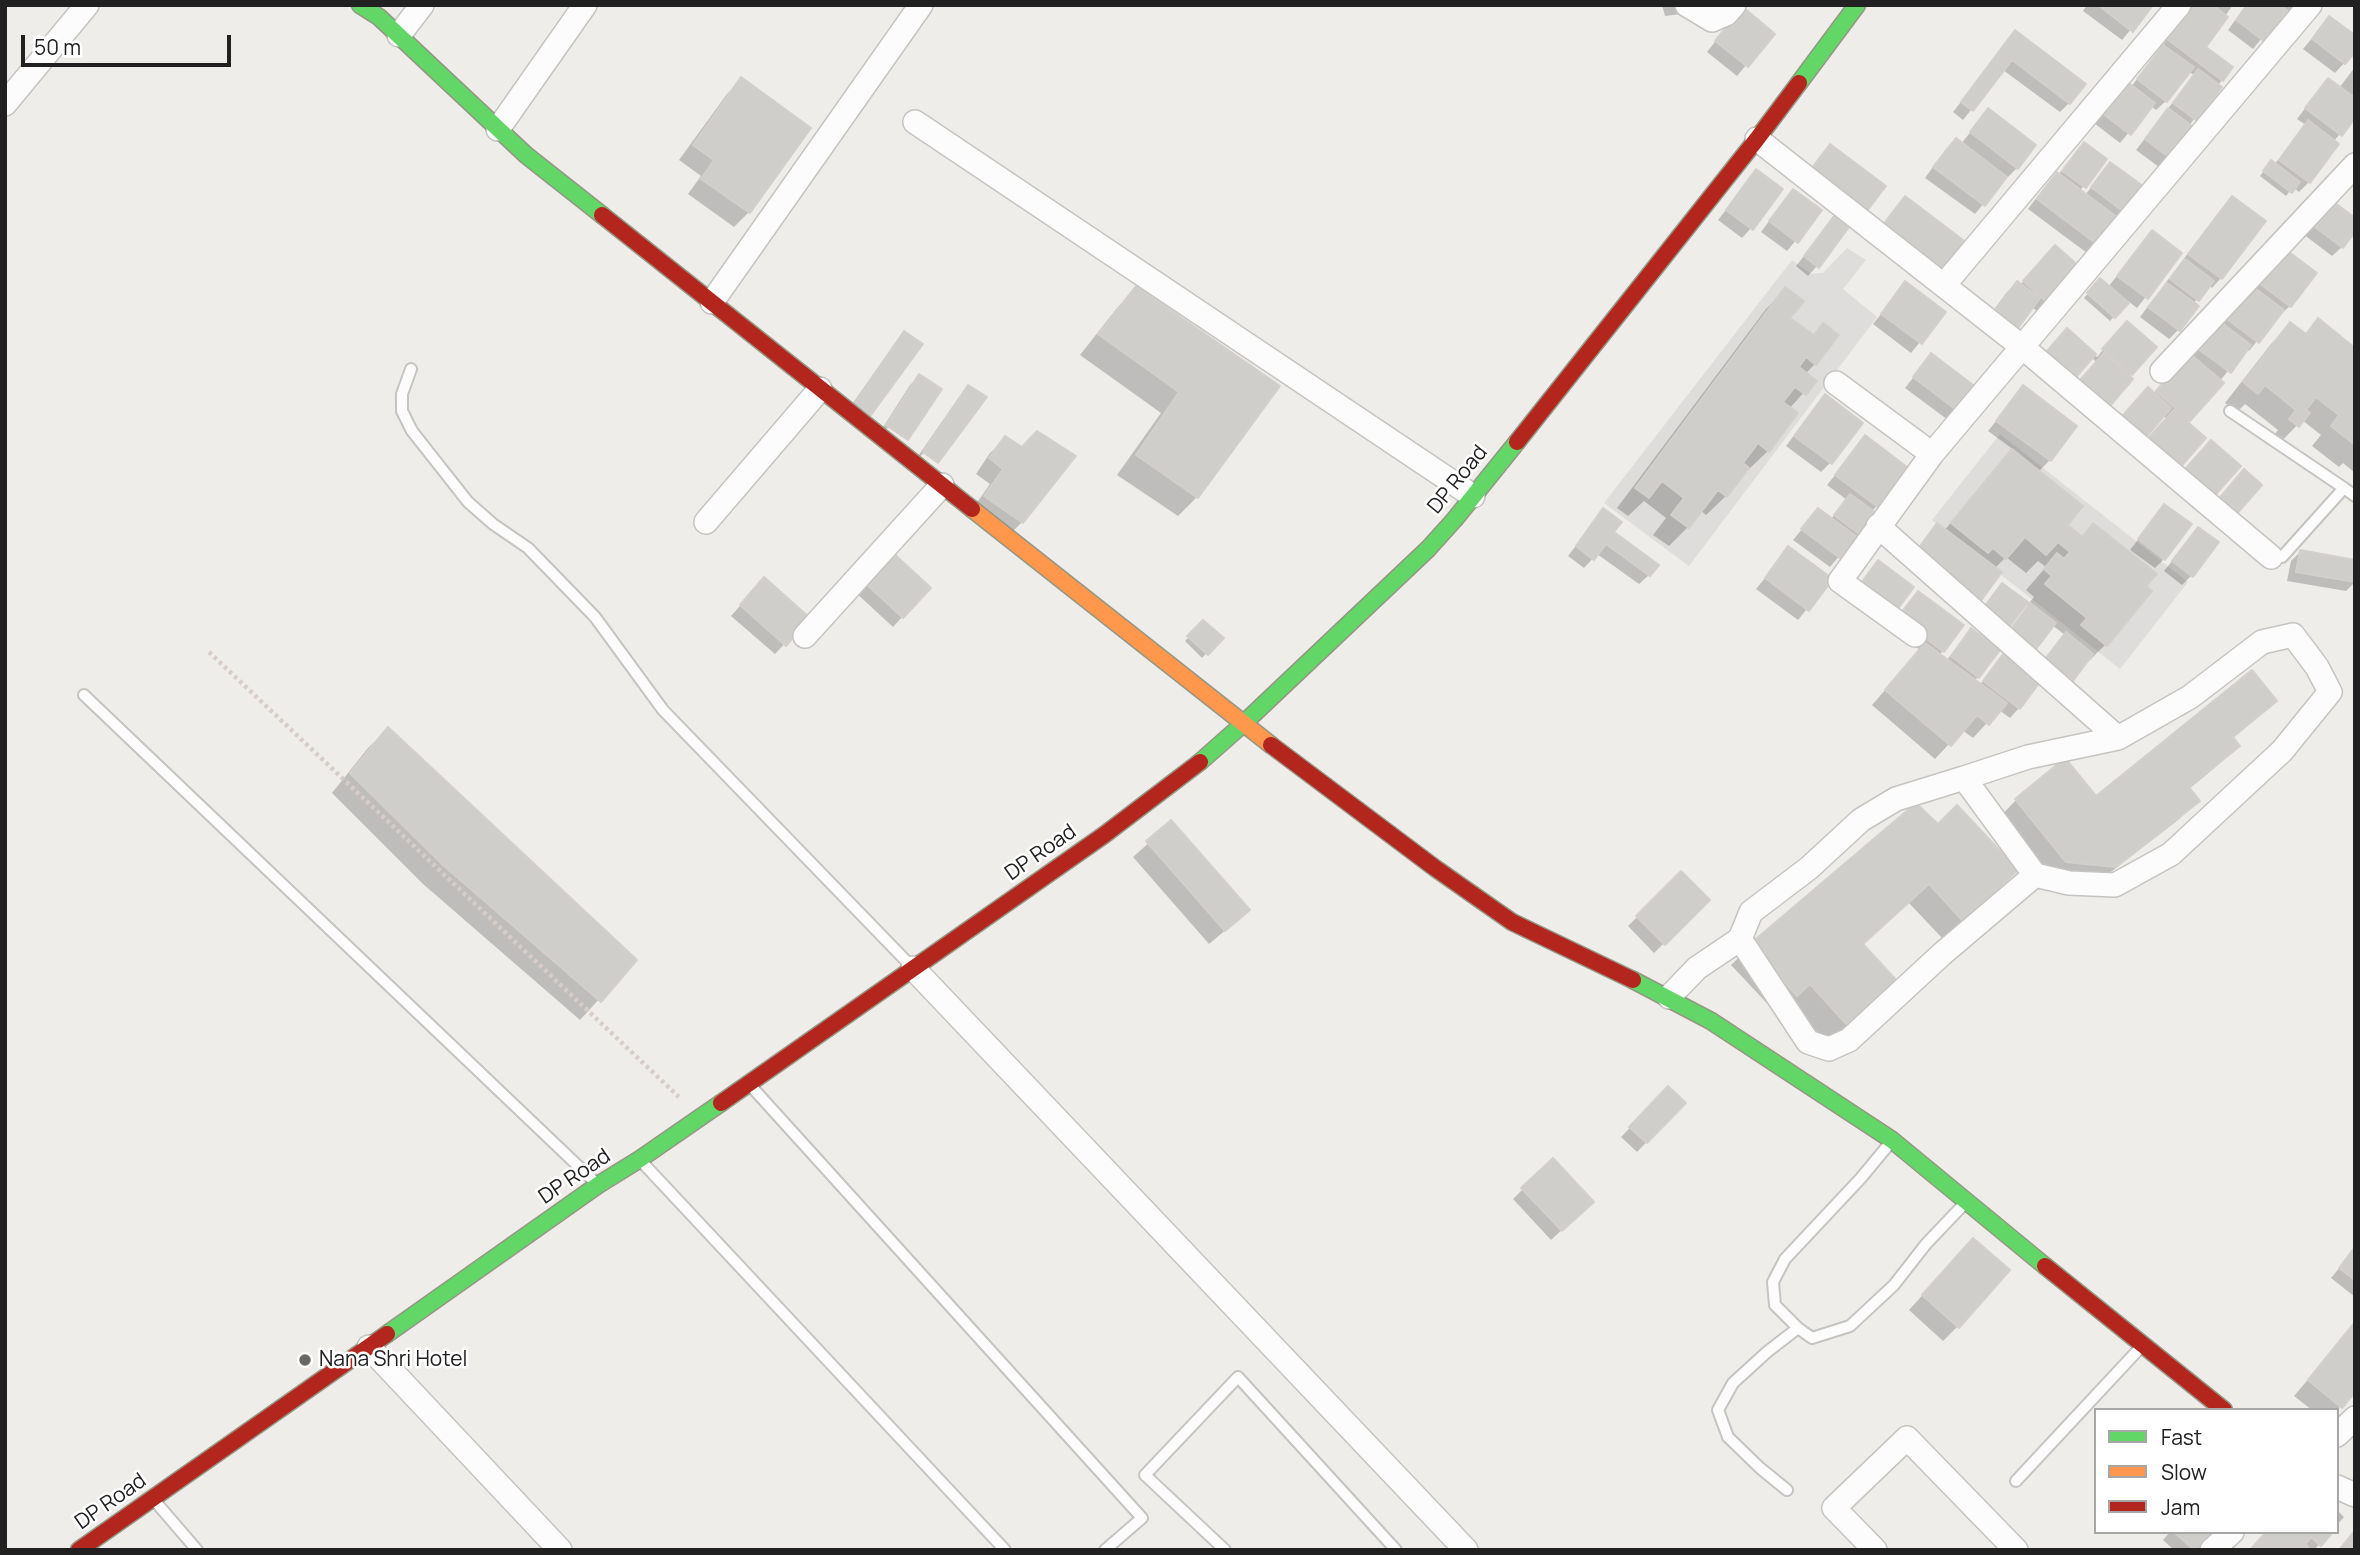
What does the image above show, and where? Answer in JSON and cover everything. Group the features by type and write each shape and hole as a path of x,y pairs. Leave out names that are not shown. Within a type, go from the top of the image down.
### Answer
{"street":[{"path":"5,104 87,5"},
{"path":"360,5 399,35 526,155 1243,724 1435,868 1512,922 1669,997 1711,1021 1892,1140 2221,1408"},
{"path":"399,35 422,5"},
{"path":"498,128 585,5"},
{"path":"712,302 921,5"},
{"path":"1687,5 1712,20 1726,14 1734,5"},
{"name":"DP Road","path":"79,1550 598,1185 1114,828 1193,768 1428,549 1455,519 1757,139 1857,5"},
{"path":"1944,285 2179,5"},
{"path":"1915,635 1840,581 1931,454 2310,5"},
{"path":"915,122 1473,496"},
{"path":"1757,139 2021,346 2271,557"},
{"path":"2162,371 2355,165"},
{"path":"1836,383 1931,454"},
{"path":"706,522 821,389"},
{"path":"805,636 943,485"},
{"path":"1878,526 2118,738"},
{"path":"1669,997 1697,968 1740,939 1751,912 1809,868 1861,820 1896,799 2028,757 2118,738 2190,697 2262,642 2293,635 2317,667 2330,692 2282,751 2171,854 2115,885 2069,883 2035,875 1964,778"},
{"path":"1740,939 1808,1042 1829,1049 1849,1040 1942,954 2035,875"},
{"path":"913,968 1466,1550"},
{"path":"369,1347 560,1550"},
{"path":"2339,1434 2355,1418"},
{"path":"1875,1550 1834,1508 1907,1438 2016,1550"},
{"path":"2339,1488 2355,1495"},
{"path":"2212,1550 2230,1534"}],"lane":[{"path":"411,369 402,394 402,411 412,431 468,502 493,524 528,548 586,607 624,654 663,710 913,968"},
{"path":"2230,411 2355,496"},
{"path":"2271,557 2282,557 2344,488"},
{"path":"84,695 598,1185"},
{"path":"748,1083 1142,1518 1105,1550"},
{"path":"1892,1140 1861,1178 1785,1259 1773,1282 1775,1305 1798,1328 1812,1338 1850,1326 1894,1285 1926,1244 1967,1201"},
{"path":"639,1159 1005,1550"},
{"path":"1787,1490 1728,1437 1718,1410 1733,1383 1798,1328"},
{"path":"2016,1481 2142,1346"},
{"path":"1225,1550 1145,1475 1238,1377 1396,1550"},
{"path":"153,1498 197,1550"}],"path":[{"path":"209,652 700,1116"}],"shaded area":[{"path":"1847,248 1866,260 1843,289 1877,317 1689,566 1604,503 1792,260 1811,274 1823,273"},
{"path":"2000,434 2188,582 2120,669 1932,520"}],"building":[{"path":"2098,5 2153,5 2133,32"},
{"path":"2193,5 2213,5 2228,17 2206,47 2233,67 2223,81 2167,39"},
{"path":"2247,5 2280,5 2287,10 2264,41 2236,20"},
{"path":"1743,7 1775,34 1748,67 1715,41"},
{"path":"2329,16 2355,35 2355,52 2345,64 2312,39"},
{"path":"2015,30 2086,84 2070,104 2012,60 1973,111 1961,102"},
{"path":"2163,45 2194,67 2167,102 2137,79"},
{"path":"2198,69 2222,87 2197,121 2173,103"},
{"path":"741,77 811,128 750,213 701,179 714,160 693,145"},
{"path":"2328,78 2355,98 2355,118 2342,136 2305,108"},
{"path":"2126,81 2155,103 2131,135 2102,113"},
{"path":"1988,108 2036,145 2018,169 1970,132"},
{"path":"2168,108 2193,127 2170,158 2145,139"},
{"path":"2308,120 2339,144 2310,183 2279,160"},
{"path":"1956,138 2007,177 1985,206 1933,167"},
{"path":"2084,142 2107,159 2086,188 2062,171"},
{"path":"1830,144 1886,186 1864,215 1808,173"},
{"path":"2271,160 2300,182 2292,193 2263,171"},
{"path":"2110,162 2143,186 2124,212 2091,187"},
{"path":"1756,169 1783,189 1753,230 1726,210"},
{"path":"2057,172 2118,218 2098,245 2037,199"},
{"path":"1793,189 1822,210 1798,243 1769,221"},
{"path":"1905,196 1967,243 1941,277 1879,230"},
{"path":"2232,196 2266,221 2222,279 2188,254"},
{"path":"2330,199 2355,218 2355,232 2343,248 2311,224"},
{"path":"1834,216 1849,227 1819,268 1804,256"},
{"path":"2152,230 2182,253 2148,299 2117,276"},
{"path":"2055,245 2081,268 2049,304 2023,281"},
{"path":"2281,246 2317,273 2291,307 2255,280"},
{"path":"2185,259 2214,281 2199,301 2170,279"},
{"path":"2100,278 2129,303 2115,318 2087,293"},
{"path":"1905,281 1946,312 1922,344 1881,314"},
{"path":"2017,281 2040,298 2013,335 1990,317"},
{"path":"2167,283 2199,306 2180,331 2148,307"},
{"path":"2248,283 2284,310 2259,343 2223,316"},
{"path":"1136,286 1280,386 1198,498 1136,455 1179,392 1098,334"},
{"path":"1785,287 1804,301 1790,318 1814,335 1823,323 1839,335 1816,365 1806,357 1799,367 1817,381 1806,395 1795,387 1783,402 1798,413 1769,452 1758,443 1743,463 1749,468 1727,497 1718,490 1689,528 1671,515 1684,498 1662,481 1649,498 1635,488"},
{"path":"2318,318 2355,348 2355,445 2331,426 2339,415 2316,397 2306,410 2310,413 2299,427 2289,419 2296,410 2265,385 2258,394 2243,382 2290,322 2306,334"},
{"path":"2218,320 2251,345 2231,373 2197,348"},
{"path":"2127,321 2157,347 2132,375 2102,349"},
{"path":"2067,328 2096,354 2070,384 2041,358"},
{"path":"904,331 923,344 871,415 855,403"},
{"path":"1931,353 1977,388 1959,412 1913,377"},
{"path":"2104,353 2133,379 2104,413 2074,387"},
{"path":"2189,353 2224,383 2190,421 2156,391"},
{"path":"919,374 942,389 908,440 886,425"},
{"path":"968,385 987,397 938,463 923,452"},
{"path":"2023,385 2077,426 2051,461 1996,421"},
{"path":"2148,387 2171,408 2141,443 2117,422"},
{"path":"1825,394 1863,423 1832,464 1794,436"},
{"path":"2174,410 2206,438 2177,471 2144,443"},
{"path":"1037,431 1076,456 1023,523 984,496 1003,469 989,458 1005,436 1022,447"},
{"path":"1865,435 1907,467 1878,507 1835,475"},
{"path":"2211,440 2241,466 2209,502 2179,476"},
{"path":"2012,449 2083,506 2068,525 2082,537 2093,523 2157,574 2146,586 2152,591 2107,646 2081,625 2087,618 2045,584 2052,576 2044,569 2057,553 2064,559 2070,552 2058,542 2046,555 2025,537 2006,559 1993,548 1988,553 1951,523"},
{"path":"2244,469 2262,485 2235,516 2217,501"},
{"path":"1850,494 1879,515 1863,537 1834,515"},
{"path":"2164,504 2192,524 2165,560 2138,539"},
{"path":"1603,508 1622,522 1614,532 1659,565 1650,576 1606,544 1594,560 1576,546"},
{"path":"1818,508 1857,537 1840,558 1801,529"},
{"path":"1937,523 2002,572 1980,602 1915,553"},
{"path":"2198,527 2219,542 2193,577 2172,561"},
{"path":"1788,546 1833,579 1809,611 1765,578"},
{"path":"890,550 931,588 903,618 862,580"},
{"path":"2300,550 2355,560 2355,582 2296,572"},
{"path":"1878,560 1914,587 1892,617 1856,590"},
{"path":"764,577 810,618 786,646 740,605"},
{"path":"2002,583 2028,602 2010,626 1984,607"},
{"path":"1918,591 1964,625 1944,652 1898,617"},
{"path":"2030,603 2056,623 2033,653 2008,633"},
{"path":"1203,620 1224,638 1208,655 1187,636"},
{"path":"1971,628 2000,650 1979,678 1951,656"},
{"path":"2066,632 2093,654 2073,681 2045,659"},
{"path":"1925,643 2007,703 1989,725 1977,715 1951,746 1885,690"},
{"path":"2003,654 2040,682 2020,709 1983,681"},
{"path":"2252,670 2277,701 2233,737 2240,746 2189,787 2200,801 2116,867 2066,862 2015,799 2065,758 2096,796"},
{"path":"388,727 637,960 601,1002 443,865 350,773"},
{"path":"1916,803 1938,824 1957,805 2018,870 1963,921 1929,884 1863,944 1898,982 1849,1027 1810,984 1797,996 1750,944"},
{"path":"1171,820 1250,910 1225,931 1146,841"},
{"path":"1681,871 1710,900 1665,945 1636,916"},
{"path":"1668,1086 1686,1103 1647,1143 1629,1127"},
{"path":"1553,1158 1594,1202 1562,1231 1521,1188"},
{"path":"1973,1238 2010,1270 1959,1328 1922,1295"},
{"path":"2355,1247 2355,1280 2339,1268"},
{"path":"2355,1322 2355,1392 2342,1408 2308,1380"},
{"path":"2355,1530 2355,1550 2339,1550"},
{"path":"2176,1534 2213,1534 2200,1550 2194,1550"},
{"path":"2264,1534 2331,1534 2321,1546 2311,1537 2305,1544 2308,1547 2306,1550 2250,1550"}],"traffic: fast":[{"path":"360,5 379,17 526,155 602,215"},
{"path":"1799,83 1857,5"},
{"path":"1200,762 1428,549 1517,442"},
{"path":"1633,980 1711,1021 1892,1140 2045,1266"},
{"path":"387,1334 598,1185 721,1103"}],"traffic: slow":[{"path":"972,509 1271,745"}],"traffic: jam":[{"path":"1517,442 1799,83"},
{"path":"602,215 972,509"},
{"path":"1271,745 1512,922 1633,980"},
{"path":"721,1103 1104,835 1200,762"},
{"path":"2045,1266 2222,1408"},
{"path":"79,1550 387,1334"}],"place":[{"name":"Nana Shri Hotel","path":"305,1360"}]}
